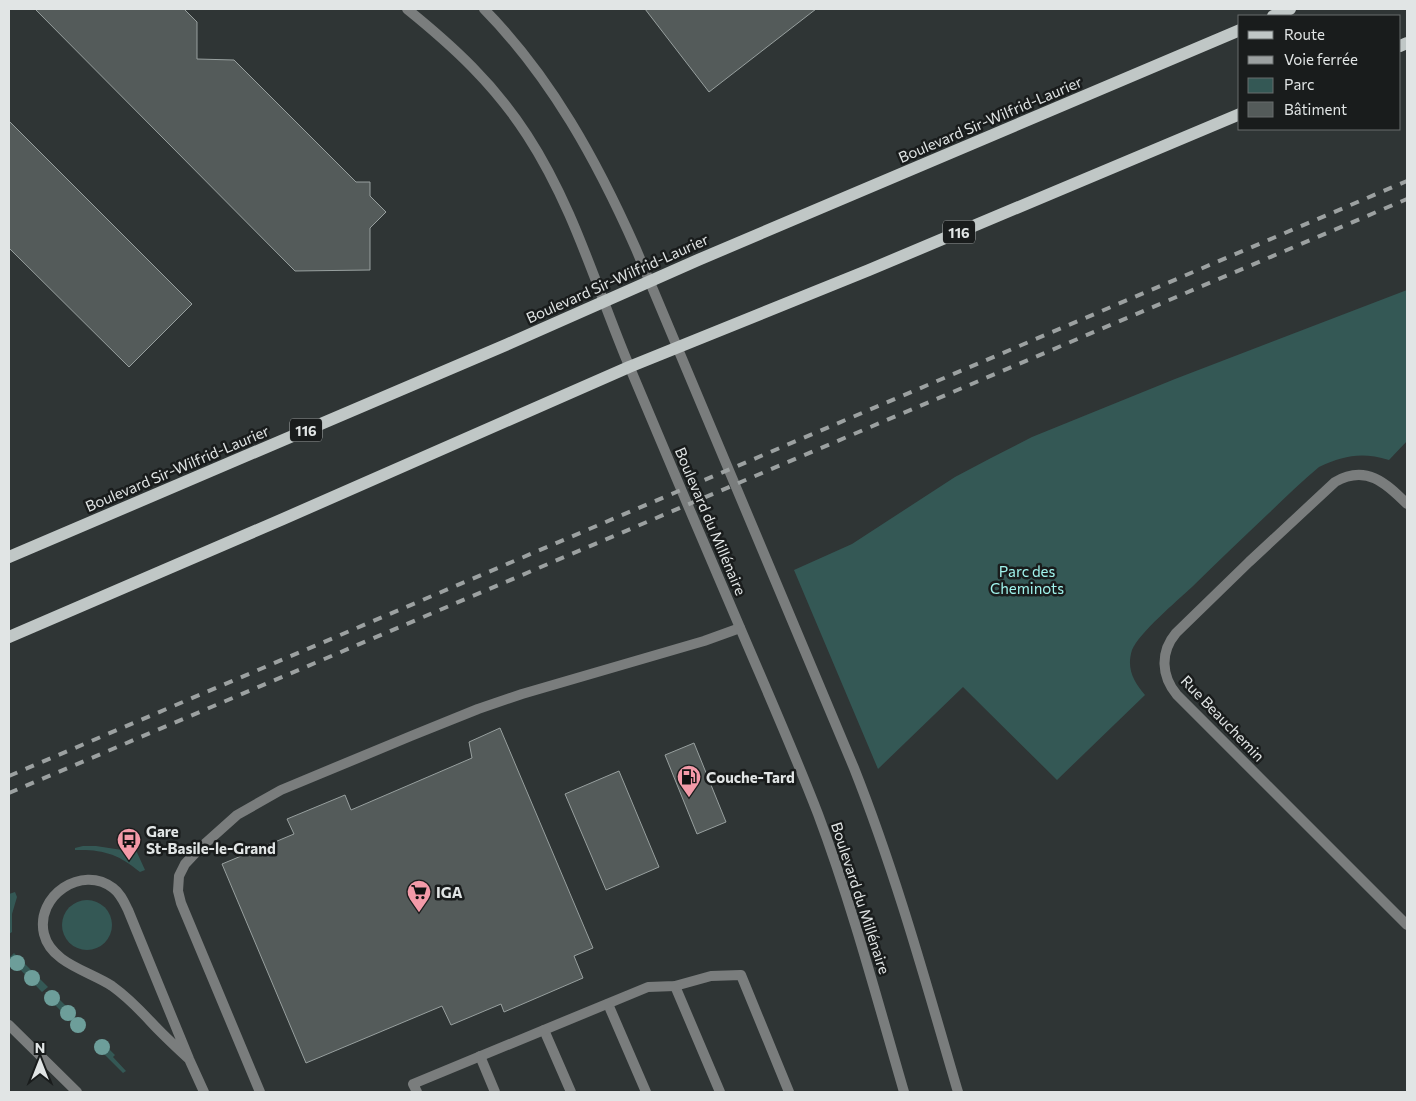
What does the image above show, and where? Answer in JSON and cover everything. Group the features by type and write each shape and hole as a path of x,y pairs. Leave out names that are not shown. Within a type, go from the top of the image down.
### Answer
{"main road":[{"path":"1275,15 1290,9"},
{"name":"Boulevard Sir-Wilfrid-Laurier","path":"9,557 698,260 1238,31"},
{"name":"116","path":"9,637 629,367 870,270 1238,115"}],"street":[{"name":"Boulevard du Millénaire","path":"406,9 466,59 496,93 528,136 558,190 585,251 629,367 785,732 818,816 859,938 904,1092"},
{"path":"484,9 525,55 562,107 581,138 620,214 650,281 877,825 897,885 958,1092"},
{"name":"Rue Beauchemin","path":"1407,504 1385,483 1371,476 1349,476 1336,482 1249,562 1172,638 1165,652 1164,667 1168,682 1177,695 1407,925"},
{"path":"260,1092 181,903 178,891 179,876 185,864 199,849 237,815 282,790 411,736 522,694 704,641 740,628"},
{"path":"189,1059 120,992 54,952 47,942 42,920 56,893 66,885 87,880 106,883 122,897 204,1092"},
{"path":"417,1092 413,1084 648,987 675,986 712,976 740,974 789,1092"},
{"path":"675,986 720,1092"},
{"path":"608,1004 646,1092"},
{"path":"9,1025 77,1092"},
{"path":"544,1030 571,1092"},
{"path":"480,1056 496,1092"}],"green space":[{"name":"Parc des Cheminots","path":"1407,290 1407,441 1389,460 1370,456 1354,456 1345,457 1319,467 1159,617 1136,643 1130,657 1132,675 1145,695 1057,780 963,687 878,769 794,570 852,544 955,477 1032,437 1175,379"},
{"path":"83,846 122,850 135,848 145,870 140,872 125,861 110,854 94,850 75,850 75,848"},
{"path":"15,892 17,897 12,914 12,932 9,934 9,894"},
{"path":"87,900 96,902 107,911 112,925 110,934 101,945 87,950 78,948 67,939 62,925 64,916 73,905"},
{"path":"14,953 48,987 42,992 9,958"},
{"path":"52,992 73,1013 71,1016 84,1028 81,1031 47,997"},
{"path":"101,1041 115,1055 113,1057 126,1071 123,1073 96,1046"}],"building":[{"path":"35,9 184,9 197,22 197,59 234,60 356,182 370,182 370,196 386,212 370,228 370,270 295,271"},
{"path":"645,9 816,9 709,92"},
{"path":"9,121 192,304 129,367 9,248"},
{"path":"500,728 593,948 574,956 583,978 504,1012 501,1004 451,1025 442,1006 306,1063 222,864 294,834 287,819 345,795 351,810 472,758 469,742"},
{"path":"694,743 726,822 697,834 665,755"},
{"path":"619,771 659,867 606,890 565,794"}],"railway":[{"path":"9,776 1407,181"},
{"path":"9,793 1407,199"}],"place":[{"name":"Couche-Tard","path":"689,798"},
{"name":"Gare St-Basile-le-Grand","path":"129,861"},
{"name":"IGA","path":"419,913"}]}
